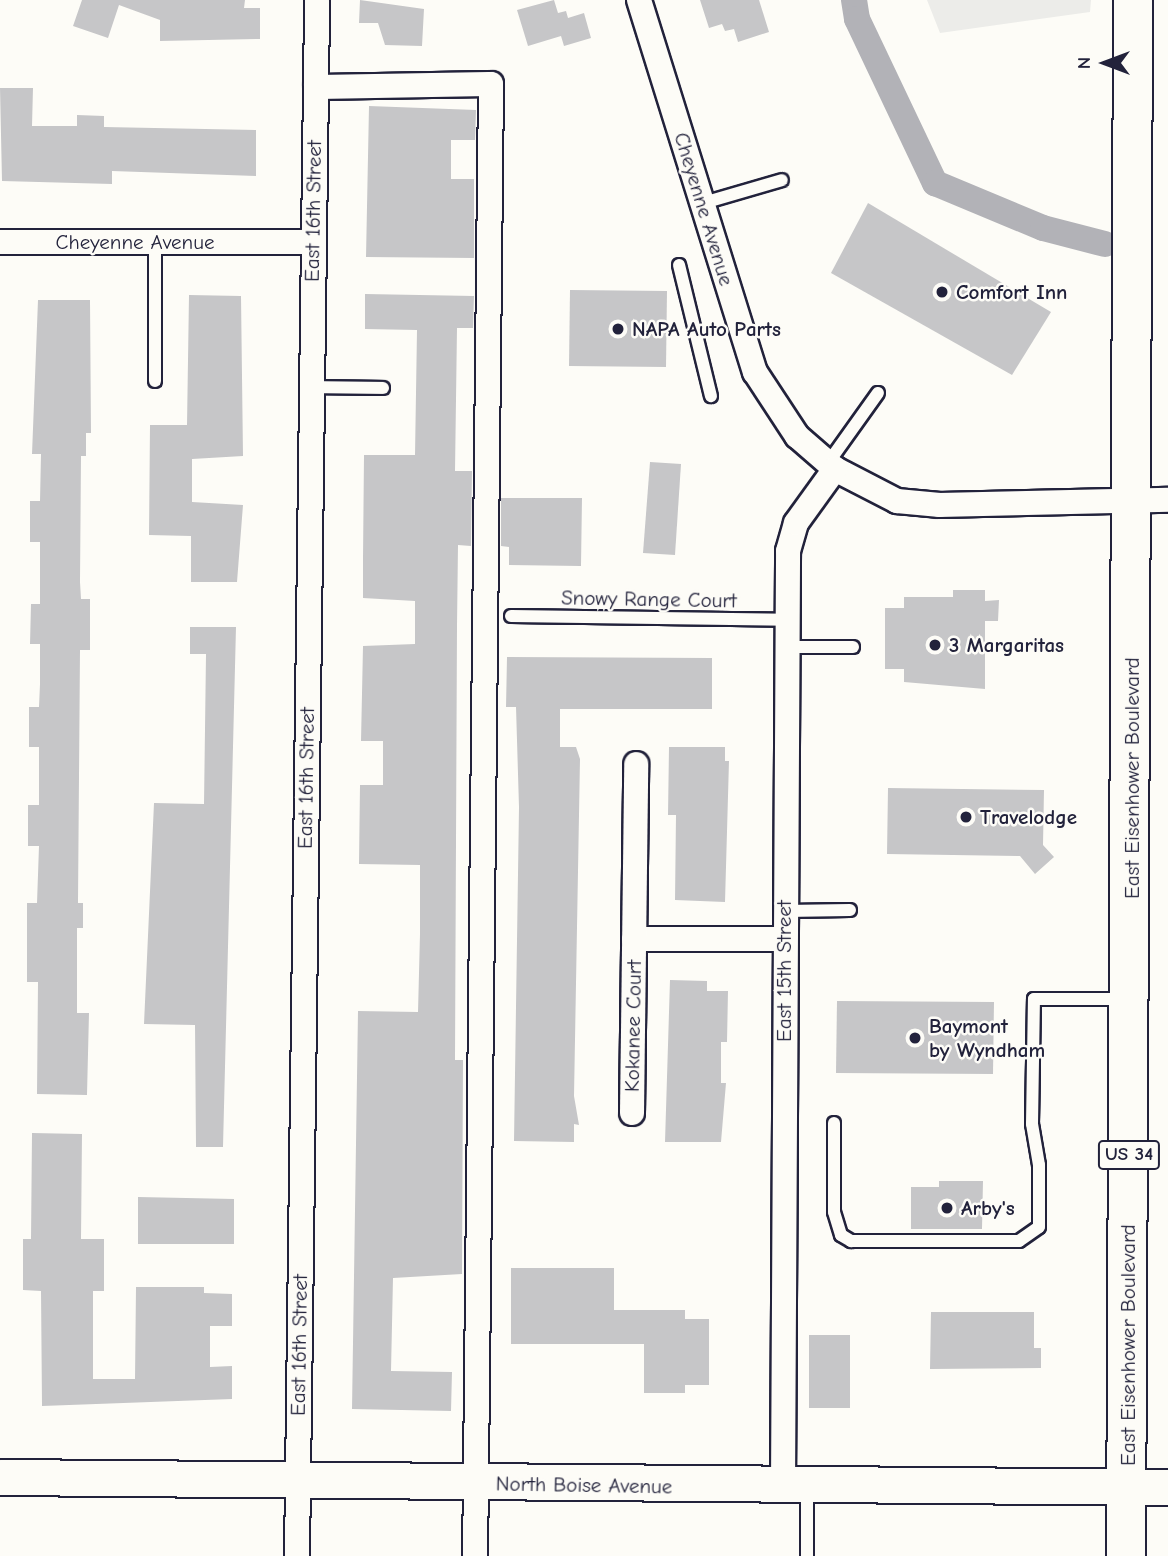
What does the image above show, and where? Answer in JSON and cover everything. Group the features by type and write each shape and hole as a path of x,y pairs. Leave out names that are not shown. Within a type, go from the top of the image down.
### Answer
{"highway":[{"name":"East Eisenhower Boulevard","path":"1126,1556 1130,999 1151,500 1133,0"}],"street":[{"name":"East 16th Street","path":"297,1556 317,0"},
{"name":"Cheyenne Avenue","path":"639,0 755,372 797,436 832,466 897,501 940,505 1151,500"},
{"path":"316,87 491,84 481,1375 475,1483 475,1556"},
{"name":"Cheyenne Avenue","path":"0,242 312,242"},
{"name":"East 15th Street","path":"795,1487 785,939 788,551 796,523 832,466"},
{"name":"Kokanee Court","path":"632,1113 636,764"},
{"name":"Kokanee Court","path":"634,939 785,939"},
{"name":"North Boise Avenue","path":"0,1477 795,1487 1168,1487"}],"lane":[{"path":"703,203 782,180"},
{"path":"155,242 155,381"},
{"path":"679,265 711,396"},
{"path":"310,387 383,388"},
{"path":"832,466 878,393"},
{"name":"Snowy Range Court","path":"511,616 786,620"},
{"path":"786,647 853,647"},
{"path":"785,911 850,910"},
{"path":"834,1123 834,1212 841,1235 851,1241 1019,1241 1039,1227 1039,1165 1032,1124 1034,999 1130,999"},
{"path":"795,1487 807,1556"}],"shaded area":[{"path":"927,0 1091,0 1090,12 940,33"}],"building":[{"path":"82,0 245,0 244,8 260,8 260,39 160,41 160,20 119,5 108,38 73,26"},
{"path":"360,0 424,9 422,46 385,45 378,23 359,23"},
{"path":"554,0 558,13 566,11 568,18 584,13 591,38 564,46 561,36 528,46 517,10"},
{"path":"700,0 759,0 769,32 738,42 734,29 725,31 722,24 709,28"},
{"path":"0,88 33,88 32,126 77,126 77,115 104,116 104,127 256,130 256,176 112,171 112,184 2,181"},
{"path":"369,106 476,110 475,140 451,140 451,179 474,179 474,258 366,257"},
{"name":"Comfort Inn","path":"868,203 1051,312 1012,375 831,273"},
{"name":"NAPA Auto Parts","path":"570,290 667,291 666,367 569,366"},
{"path":"365,294 474,296 473,328 457,328 455,471 472,471 471,546 458,545 455,1060 463,1060 462,1274 393,1278 391,1371 452,1372 451,1411 352,1409 358,1011 418,1012 420,934 420,865 359,864 360,785 383,785 383,741 361,741 363,646 415,644 415,601 363,598 363,558 364,455 415,455 417,330 365,329"},
{"path":"189,295 241,296 243,456 192,459 192,502 243,505 237,582 191,582 191,536 149,535 150,425 187,425"},
{"path":"38,300 90,300 91,433 86,433 86,456 81,456 80,582 81,599 90,599 90,650 80,650 78,903 83,903 83,928 77,928 77,1013 89,1013 87,1095 37,1094 38,982 27,982 27,903 37,903 39,846 28,846 28,805 39,805 39,747 29,747 29,707 39,707 40,684 40,644 30,644 31,604 40,604 40,542 30,542 30,501 40,501 41,454 32,454"},
{"path":"650,462 681,464 675,555 643,553"},
{"path":"501,498 582,498 581,566 509,565 509,547 501,546"},
{"name":"3 Margaritas","path":"953,590 985,590 985,601 999,600 998,621 985,621 985,689 904,682 904,669 885,669 885,608 904,608 904,597 953,597"},
{"path":"190,627 236,627 223,1147 196,1147 195,1025 144,1024 154,803 204,804 206,654 190,654"},
{"path":"507,657 712,658 712,709 560,709 560,747 576,747 580,759 574,1096 579,1125 574,1124 574,1142 514,1141 519,807 516,707 506,707"},
{"path":"669,747 725,747 725,761 729,761 725,902 675,900 676,815 668,815"},
{"name":"Travelodge","path":"888,788 1044,790 1043,845 1054,857 1035,874 1020,856 887,854"},
{"path":"670,980 707,981 707,991 728,991 727,1042 721,1042 721,1083 726,1083 721,1142 665,1142"},
{"name":"Baymont by Wyndham","path":"837,1001 994,1002 993,1074 836,1073"},
{"path":"32,1133 82,1134 81,1239 104,1239 104,1291 93,1291 93,1379 135,1379 136,1287 204,1287 204,1293 232,1294 232,1326 210,1326 210,1367 232,1366 232,1399 42,1406 41,1291 23,1290 23,1239 31,1239"},
{"name":"Arby's","path":"939,1181 983,1181 982,1229 911,1229 911,1187 939,1187"},
{"path":"138,1197 234,1199 234,1244 138,1244"},
{"path":"511,1268 614,1268 614,1310 685,1310 685,1319 709,1319 709,1385 685,1385 685,1393 644,1393 644,1344 511,1344"},
{"path":"931,1312 1034,1312 1034,1348 1041,1348 1041,1368 930,1369"},
{"path":"809,1335 850,1335 850,1408 809,1408"}],"waterway":[{"path":"854,0 857,19 935,183 1043,228 1105,244"}],"place":[{"name":"Comfort Inn","path":"942,292"},
{"name":"NAPA Auto Parts","path":"618,329"},
{"name":"3 Margaritas","path":"935,645"},
{"name":"Travelodge","path":"966,817"},
{"name":"Baymont by Wyndham","path":"915,1038"},
{"name":"Arby's","path":"947,1208"}]}
